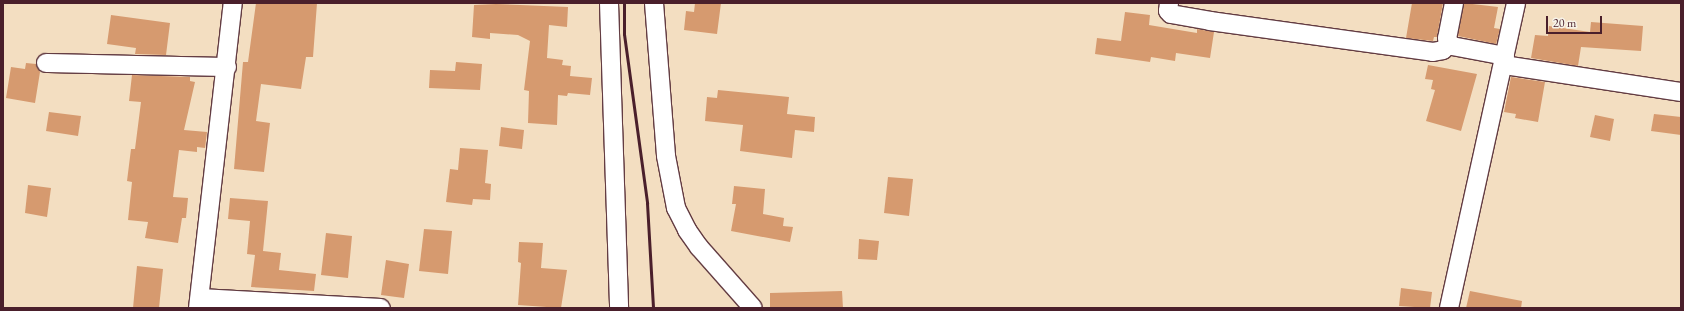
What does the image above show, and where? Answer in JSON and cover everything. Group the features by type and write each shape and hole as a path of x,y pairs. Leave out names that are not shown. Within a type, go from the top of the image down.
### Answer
{"street":[{"path":"233,3 227,67 199,303 381,308"},
{"path":"609,3 620,308"},
{"path":"654,3 666,156 676,208 687,230 699,247 753,308"},
{"path":"1169,3 1168,11 1171,14 1210,22 1433,52 1443,50 1449,43"},
{"path":"1454,3 1447,38 1452,46 1504,61 1681,92"},
{"path":"1449,308 1516,3"},
{"path":"46,64 227,67"}],"building":[{"path":"256,3 317,3 313,57 306,57 301,89 261,84 256,121 270,123 264,172 234,169 243,62 248,62"},
{"path":"695,3 721,3 717,34 684,30 686,11 694,12"},
{"path":"1412,3 1443,3 1437,37 1434,37 1433,41 1406,38"},
{"path":"1464,3 1498,7 1494,28 1500,29 1496,44 1458,36"},
{"path":"496,4 568,7 567,27 549,25 547,58 563,60 562,65 571,66 570,76 592,78 590,95 568,93 567,96 558,95 557,125 528,123 529,91 524,90 530,41 518,35 490,33 490,39 472,37 474,5"},
{"path":"1125,12 1150,15 1149,25 1197,33 1197,29 1214,32 1210,58 1176,53 1175,61 1151,57 1150,62 1095,54 1097,38 1121,41"},
{"path":"111,15 170,23 166,55 135,54 136,48 107,44"},
{"path":"1591,22 1643,26 1641,51 1581,47 1578,66 1531,58 1535,35 1548,36 1549,26 1590,32"},
{"path":"456,62 482,64 480,90 429,88 430,70 455,71"},
{"path":"26,63 36,64 40,72 35,103 6,98 11,67 25,69"},
{"path":"1428,65 1477,74 1461,131 1426,121 1435,90 1431,89 1433,80 1425,79"},
{"path":"132,75 190,77 190,81 195,82 184,130 207,132 205,148 197,147 197,152 179,150 173,197 188,198 186,218 182,218 178,243 145,238 148,222 128,220 132,182 127,181 131,149 135,149 141,102 129,101"},
{"path":"1511,77 1545,82 1538,122 1515,118 1516,114 1504,112"},
{"path":"718,90 789,97 787,114 815,117 814,132 795,130 792,158 740,151 743,125 705,121 707,97 717,98"},
{"path":"49,112 81,116 78,136 46,131"},
{"path":"1654,114 1681,117 1681,135 1651,131"},
{"path":"1595,115 1614,119 1610,141 1590,137"},
{"path":"501,127 524,130 522,149 499,146"},
{"path":"460,148 488,150 485,183 491,184 490,200 473,199 472,205 446,202 450,169 458,170"},
{"path":"888,177 913,179 909,216 884,213"},
{"path":"28,185 51,188 47,217 25,213"},
{"path":"734,186 765,189 763,214 784,218 783,226 793,227 790,242 731,231 736,204 732,204"},
{"path":"230,198 268,201 263,251 281,253 279,270 316,274 314,291 251,287 255,255 247,254 250,221 228,219"},
{"path":"424,229 452,231 448,274 419,271"},
{"path":"326,233 352,236 348,278 321,275"},
{"path":"859,239 879,241 877,260 858,259"},
{"path":"519,242 543,243 541,268 567,270 561,308 518,305 521,263 518,262"},
{"path":"386,260 409,264 404,298 381,295"},
{"path":"137,266 163,269 159,308 133,308"},
{"path":"1401,288 1432,292 1430,308 1399,306"},
{"path":"842,291 843,308 770,308 770,293"},
{"path":"1470,291 1522,301 1521,308 1466,308"}],"railway":[{"path":"624,3 624,34 647,203 653,308"}]}
